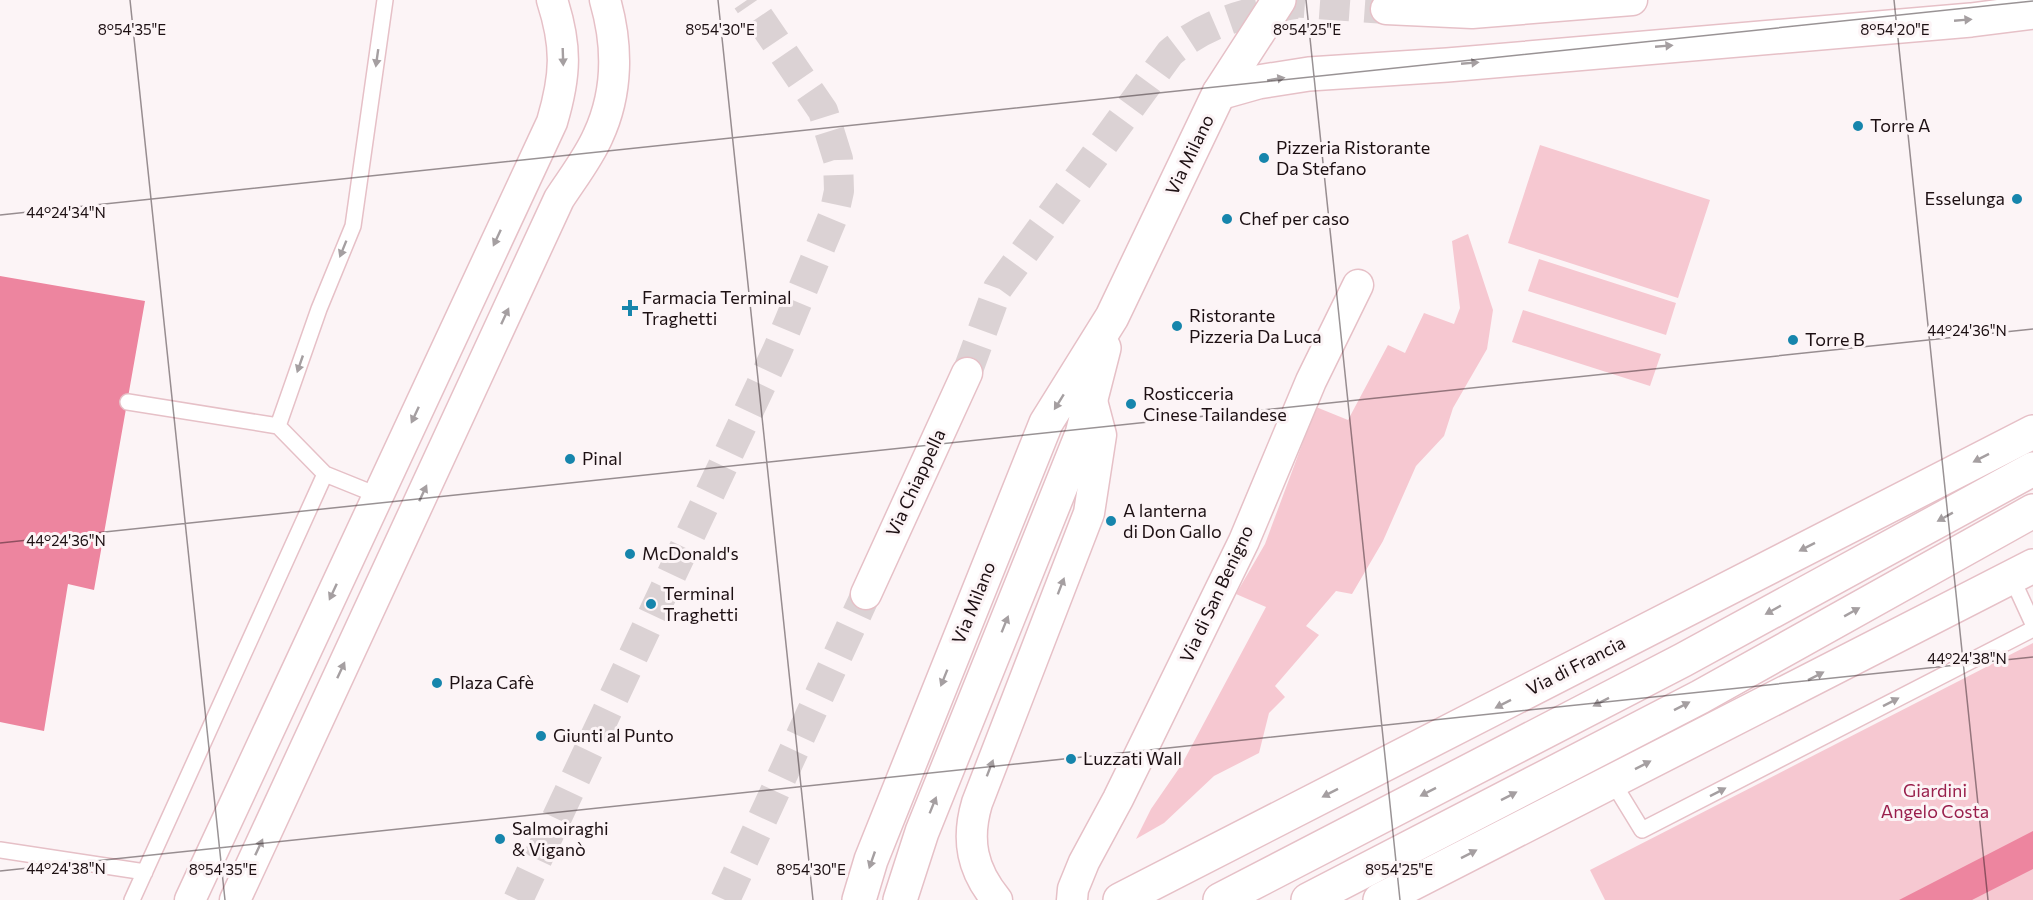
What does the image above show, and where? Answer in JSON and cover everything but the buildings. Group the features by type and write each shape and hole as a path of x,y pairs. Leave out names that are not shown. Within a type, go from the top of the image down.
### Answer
{"main road":[{"name":"Via Milano","path":"859,900 871,860 1046,423 1112,316 1219,93 1279,0"},
{"path":"1219,93 1258,82 1310,74 1447,65 1971,20 2033,12"},
{"name":"Via Milano","path":"900,900 922,832 1082,434 1112,316"},
{"name":"Via di Francia","path":"1120,900 2033,432"},
{"path":"1220,900 1683,660 2033,469"},
{"path":"1308,900 1700,697 2028,515"},
{"path":"1380,900 2022,571"}],"street":[{"path":"190,900 552,122 564,72 563,45 552,0"},
{"path":"235,900 559,199 598,137 614,85 616,67 605,0"},
{"path":"1386,9 1472,13 1632,0"},
{"name":"Via di San Benigno","path":"1072,900 1073,889 1084,862 1118,799 1244,541 1311,381 1358,285"},
{"name":"Via Chiappella","path":"866,594 967,373"},
{"name":"Via Milano","path":"997,900 981,878 974,859 971,822 976,803 1089,513 1101,435 1091,397"}],"lane":[{"path":"278,426 353,226 385,0"},
{"path":"128,402 278,426 325,474 377,495"},
{"path":"132,900 325,474"},
{"path":"2022,571 2033,624"},
{"path":"1612,781 1642,830 2033,629"},
{"path":"0,850 145,872"}],"green space":[{"path":"1540,145 1710,200 1678,298 1508,243"},
{"path":"1468,234 1493,310 1487,349 1453,408 1444,436 1416,466 1383,541 1352,594 1336,591 1306,626 1319,635 1275,686 1285,697 1269,713 1259,753 1214,776 1164,823 1136,839 1151,809 1182,764 1266,607 1236,594 1265,544 1316,407 1348,420 1388,345 1405,353 1424,313 1454,324 1460,308 1452,241"},
{"path":"1539,259 1676,303 1666,335 1528,291"},
{"path":"1523,310 1661,354 1650,386 1512,342"},
{"name":"Giardini Angelo Costa","path":"2033,643 2033,900 1605,900 1590,870"}],"shaded area":[{"path":"0,276 145,301 94,590 68,584 44,731 0,722"},
{"path":"2033,831 2033,869 1972,900 1899,900"}],"tunnel":[{"path":"518,900 777,351 834,214 839,191 838,159 823,111 747,0"},
{"path":"1275,1 1386,9"},
{"path":"967,373 998,288 1170,53 1199,33 1229,20 1296,4"},
{"path":"725,900 866,594"}],"place":[{"name":"Torre A","path":"1858,126"},
{"name":"Pizzeria Ristorante Da Stefano","path":"1264,158"},
{"name":"Esselunga","path":"2017,199"},
{"name":"Chef per caso","path":"1227,219"},
{"name":"Farmacia Terminal Traghetti","path":"630,308"},
{"name":"Ristorante Pizzeria Da Luca","path":"1177,326"},
{"name":"Torre B","path":"1793,340"},
{"name":"Rosticceria Cinese Tailandese","path":"1131,404"},
{"name":"Pinal","path":"570,459"},
{"name":"A lanterna di Don Gallo","path":"1111,521"},
{"name":"McDonald's","path":"630,554"},
{"name":"Terminal Traghetti","path":"651,604"},
{"name":"Plaza Cafè","path":"437,683"},
{"name":"Giunti al Punto","path":"541,736"},
{"name":"Luzzati Wall","path":"1071,759"},
{"name":"Salmoiraghi & Viganò","path":"500,839"}]}
